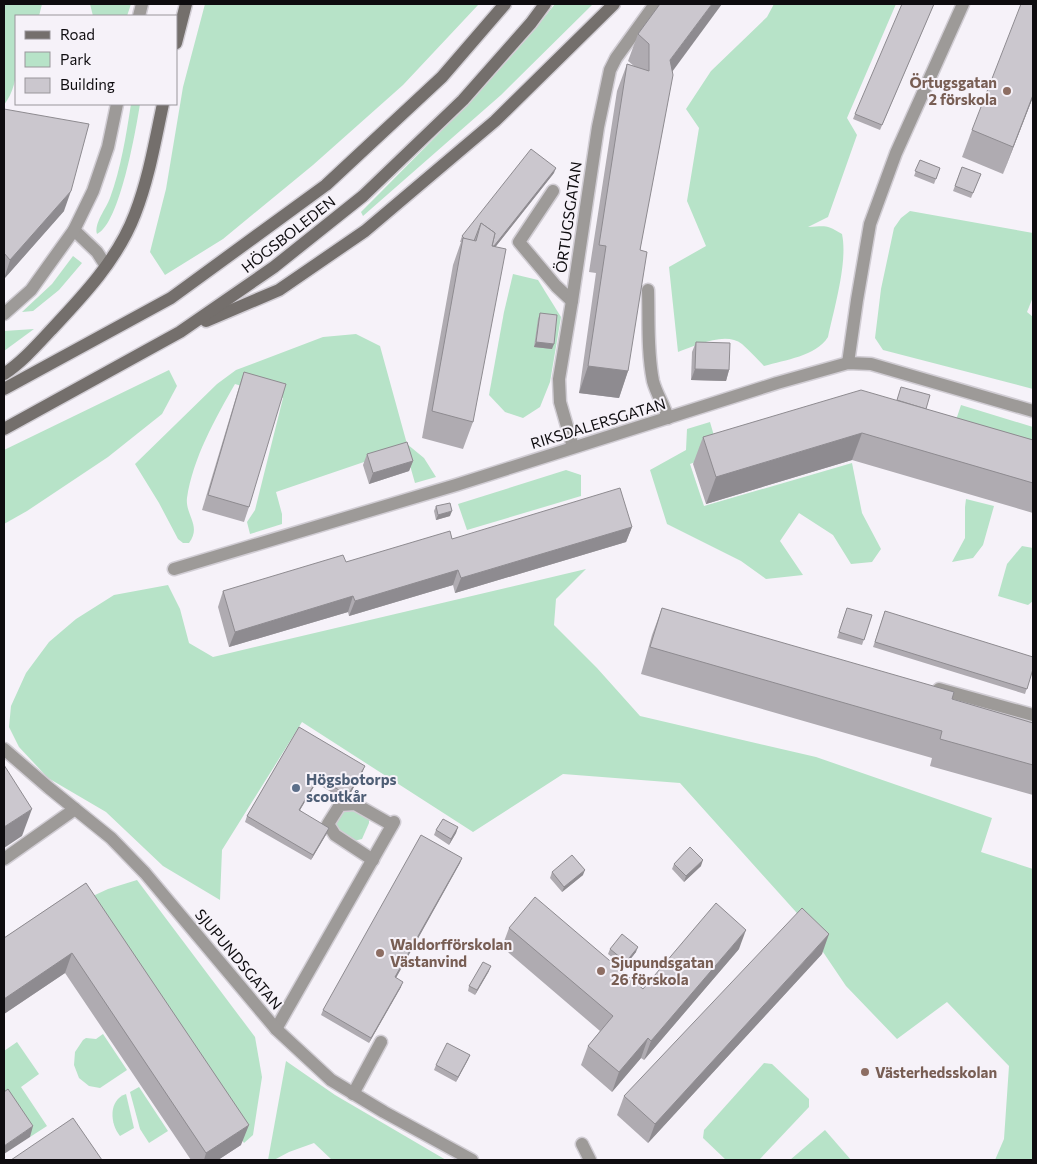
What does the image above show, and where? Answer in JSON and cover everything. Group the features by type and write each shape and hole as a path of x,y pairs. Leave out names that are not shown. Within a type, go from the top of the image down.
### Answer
{"main road":[{"path":"178,35 186,4"},
{"name":"HÖGSBOLEDEN","path":"4,389 171,298 326,185 442,77 505,4"},
{"name":"HÖGSBOLEDEN","path":"4,429 180,332 274,267 363,196 463,100 531,23 545,4"},
{"path":"180,332 280,290 365,231 495,121 614,4"},
{"path":"4,374 19,364 68,312 106,266 120,243 134,216 144,189 163,105"}],"street":[{"name":"ÖRTUGSGATAN","path":"572,447 560,402 559,379 598,127 610,70 616,58 655,4"},
{"path":"848,363 856,300 870,224 896,153 963,4"},
{"path":"4,314 32,290 74,230 93,191 108,147 117,105"},
{"path":"553,191 519,242 556,286 572,301"},
{"path":"74,230 97,252 106,266"},
{"path":"648,290 649,348 654,382 668,418"},
{"name":"RIKSDALERSGATAN","path":"174,569 456,485 777,383 848,363 871,364 1033,411"},
{"path":"930,686 1033,716"},
{"name":"SJUPUNDSGATAN","path":"4,749 111,838 145,873 276,1029 331,1080 472,1160"},
{"path":"276,1029 394,824 355,804 340,805 328,824 335,835 373,860"},
{"path":"4,859 75,809"},
{"path":"353,1094 381,1042"},
{"path":"582,1144 590,1160"}],"green space":[{"path":"4,4 42,4 39,15 15,15 15,80 10,95 4,105"},
{"path":"90,4 131,4 127,15 93,15"},
{"path":"205,4 479,4 403,85 313,165 223,239 165,275 150,252 166,189 183,87"},
{"path":"555,4 593,4 501,95 363,216 361,212 485,85"},
{"path":"774,4 896,4 847,118 857,135 828,217 808,227 825,226 842,234 842,272 828,337 816,349 808,353 764,366 742,344 735,340 719,339 678,352 669,267 706,246 687,201 699,128 686,109 711,71 767,17"},
{"path":"131,105 140,105 126,175 120,195 105,227 97,234 97,225 110,198 125,140"},
{"path":"910,211 1033,233 1033,297 1027,312 1033,317 1033,389 883,350 875,338 881,289 894,228 901,218"},
{"path":"73,256 82,263 59,290 33,311 22,312 52,284"},
{"path":"513,274 538,280 561,317 550,382 540,407 523,418 505,412 489,395"},
{"path":"34,329 4,351 4,331"},
{"path":"356,334 380,346 407,444 424,458 436,477 415,483 405,448 276,492 282,514 282,524 250,534 247,522 255,510 283,398 235,384 206,439 194,468 187,498 188,510 194,526 193,537 189,543 183,543 178,539 135,464 217,384 236,370 323,337"},
{"path":"169,370 177,386 162,414 108,457 27,511 4,524 4,450"},
{"path":"961,405 1033,427 1033,451 954,426"},
{"path":"710,422 719,453 690,464 704,506 852,463 862,513 881,549 872,562 851,564 833,535 799,513 780,541 803,575 766,579 741,561 667,524 650,470 686,450 687,429"},
{"path":"566,470 581,475 581,496 467,530 458,504"},
{"path":"966,499 994,506 983,545 973,558 952,562 965,538"},
{"path":"1022,546 1033,548 1033,601 1028,605 998,596 1007,564"},
{"path":"586,569 556,599 554,625 597,668 640,716 816,757 992,818 981,852 1033,869 1033,1160 995,1160 1004,1139 1009,1066 947,1002 897,1039 846,986 796,912 680,783 563,774 473,832 302,722 222,850 220,900 163,866 106,812 48,778 19,747 9,727 11,706 26,673 49,642 76,619 114,595 168,585 180,609 189,643 213,657"},
{"path":"351,807 369,819 362,839 354,841 339,833 333,821 341,808"},
{"path":"137,880 255,1037 262,1077 253,1135 244,1143 82,901 108,889"},
{"path":"103,1034 127,1070 100,1088 89,1086 79,1078 74,1065 75,1052 83,1040 86,1038 96,1039"},
{"path":"17,1042 39,1074 21,1087 47,1126 30,1137 4,1099 4,1051"},
{"path":"286,1061 335,1095 446,1160 332,1160 314,1143 274,1160 268,1160"},
{"path":"764,1063 772,1064 809,1099 809,1107 759,1160 726,1160 703,1138 704,1130"},
{"path":"139,1087 168,1131 149,1143 140,1129 130,1092"},
{"path":"126,1094 134,1128 120,1136 114,1125 112,1113 116,1101"},
{"path":"825,1130 851,1160 790,1160"}],"building":[{"path":"660,4 712,4 670,60 673,75 640,250 647,252 628,371 588,366 606,246 599,245 627,64 649,71 649,44 638,34"},
{"path":"902,4 934,4 882,125 855,114"},
{"path":"1021,4 1033,4 1033,95 1013,147 972,130"},
{"path":"4,109 89,124 71,191 10,260 4,253"},
{"path":"531,149 556,168 494,246 492,246 495,233 481,223 474,241 465,239 462,236"},
{"path":"920,160 940,168 936,179 915,171"},
{"path":"962,167 981,174 973,193 955,186"},
{"path":"481,223 495,233 492,246 506,249 473,422 432,411 463,238 476,241"},
{"path":"540,313 557,315 554,344 536,342"},
{"path":"696,342 730,343 729,370 695,369"},
{"path":"244,372 286,384 249,507 208,495"},
{"path":"901,387 930,395 926,409 897,400"},
{"path":"861,390 1033,440 1033,483 862,433 716,477 703,437"},
{"path":"407,442 413,461 373,473 367,454"},
{"path":"620,488 632,527 461,578 458,570 355,601 353,596 235,632 223,591 343,555 346,562 450,531 452,539"},
{"path":"450,503 452,511 438,515 436,506"},
{"path":"662,608 954,692 952,699 1033,723 1033,765 940,739 942,731 650,647"},
{"path":"847,608 872,615 864,640 839,632"},
{"path":"885,611 1033,657 1033,669 1027,689 875,642"},
{"path":"299,727 365,766 348,795 318,778 299,810 329,828 313,855 247,816"},
{"path":"4,765 32,809 4,827"},
{"path":"443,819 458,827 451,839 436,830"},
{"path":"421,835 462,858 395,977 403,982 371,1038 323,1010"},
{"path":"690,847 703,860 686,876 674,864"},
{"path":"572,855 585,870 564,887 552,872"},
{"path":"86,883 249,1125 206,1153 72,953 4,999 4,938"},
{"path":"535,897 643,989 716,903 746,930 651,1041 648,1038 619,1072 588,1046 613,1016 509,928"},
{"path":"802,908 829,934 655,1124 624,1096"},
{"path":"622,934 638,947 626,962 610,949"},
{"path":"483,962 491,966 477,990 469,986"},
{"path":"447,1043 470,1055 458,1077 436,1065"},
{"path":"8,1089 33,1126 4,1146 4,1092"},
{"path":"73,1118 102,1160 11,1160"}],"place":[{"name":"Örtugsgatan 2 förskola","path":"1007,91"},
{"name":"Högsbotorps scoutkår","path":"296,788"},
{"name":"Waldorfförskolan Västanvind","path":"380,953"},
{"name":"Sjupundsgatan 26 förskola","path":"601,971"},
{"name":"Västerhedsskolan","path":"865,1072"}]}
